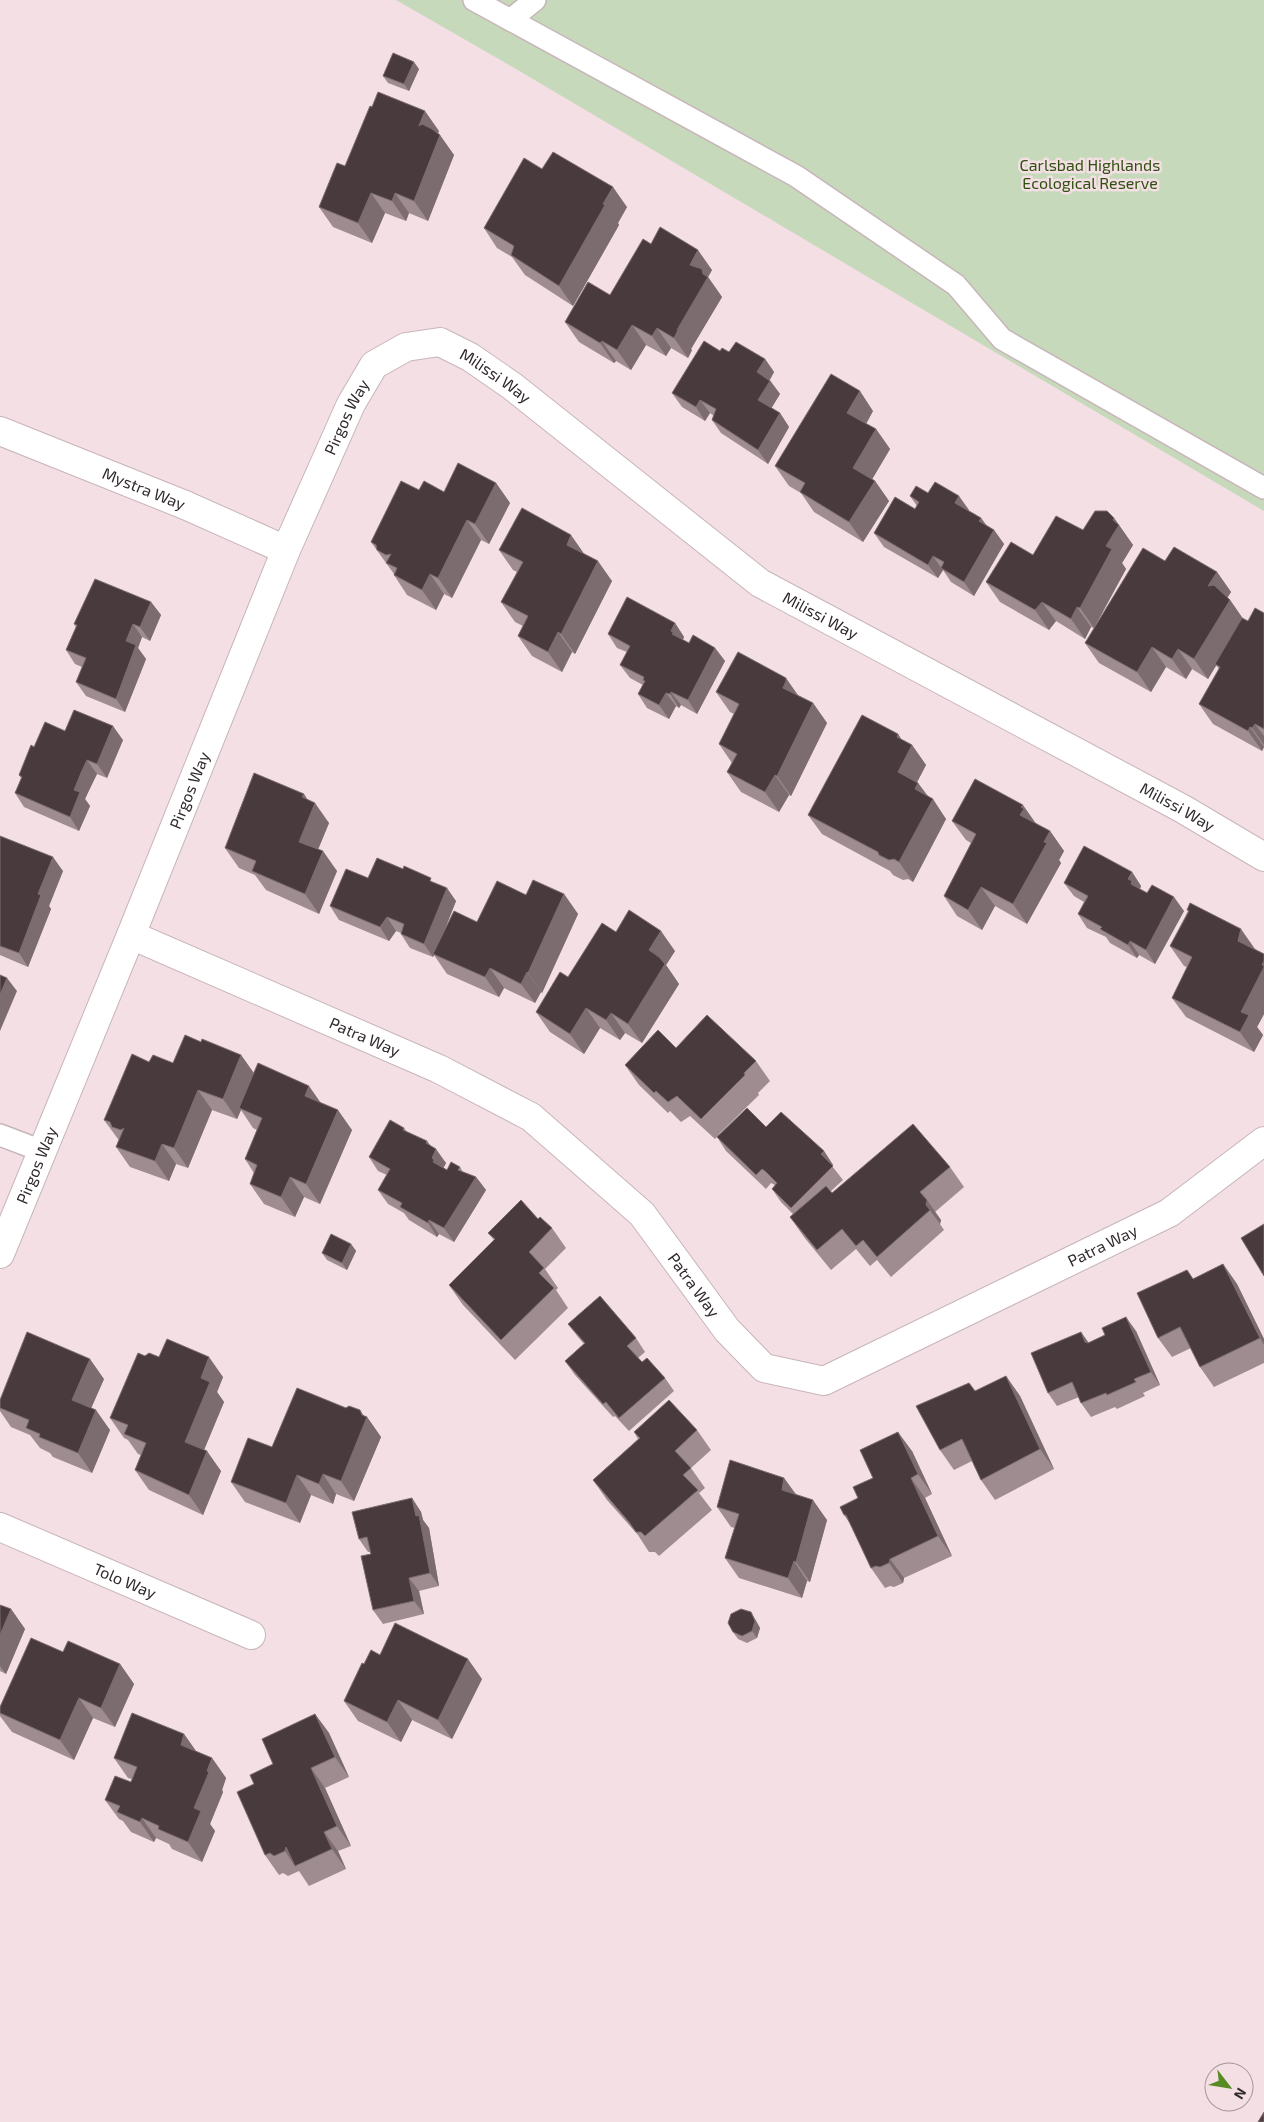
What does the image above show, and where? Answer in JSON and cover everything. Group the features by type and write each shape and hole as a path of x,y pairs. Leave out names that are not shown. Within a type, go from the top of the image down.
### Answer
{"street":[{"name":"Milissi Way","path":"406,347 440,342 470,357 512,386 760,583 1184,809 1264,857"},
{"name":"Pirgos Way","path":"0,1254 286,550 351,404 374,365 406,347"},
{"name":"Mystra Way","path":"0,431 185,505 286,550"},
{"name":"Patra Way","path":"131,935 439,1069 531,1117 642,1214 726,1330 764,1368 824,1381 1169,1213 1264,1141"},
{"name":"Tolo Way","path":"0,1527 250,1635"}],"lane":[{"path":"474,0 796,176 956,285 1002,339 1264,488"},
{"path":"510,20 535,0"},
{"path":"0,1135 42,1151"}],"green space":[{"name":"Carlsbad Highlands Ecological Reserve","path":"396,0 1264,0 1264,511 516,69"}],"building":[{"path":"393,53 414,62 404,84 383,76"},
{"path":"378,92 425,111 419,126 422,124 440,135 414,201 395,193 392,201 371,193 358,223 319,207 337,163 345,166 370,106 372,107"},
{"path":"553,152 613,187 603,204 605,205 559,286 511,255 514,246 484,228 524,158 542,169"},
{"path":"660,227 698,250 690,265 702,269 703,274 708,277 674,338 657,328 652,336 632,325 617,350 602,341 600,343 565,322 588,282 610,295 643,239 651,244"},
{"path":"704,341 720,351 722,348 729,352 736,342 765,359 757,372 770,381 758,400 780,413 758,450 712,420 716,409 700,400 696,407 672,393"},
{"path":"831,374 860,391 847,413 876,429 853,468 875,481 849,522 800,492 805,483 775,466"},
{"path":"458,463 496,483 475,524 467,520 438,578 430,574 422,590 394,575 397,568 386,563 391,554 386,555 377,550 376,545 371,542 401,481 419,490 424,481 444,492"},
{"path":"935,482 959,496 955,503 981,518 979,521 994,530 964,582 941,568 944,562 933,556 928,565 874,533 895,497 915,509 919,502 910,496 916,486 928,493"},
{"path":"522,508 571,535 567,545 598,561 561,634 558,632 548,652 518,636 528,616 501,602 523,562 499,550"},
{"path":"1095,511 1107,511 1119,525 1106,546 1112,549 1080,608 1077,607 1071,619 1042,602 1035,610 986,582 1011,542 1033,555 1056,516 1083,530"},
{"path":"1174,547 1217,572 1208,586 1214,585 1230,600 1194,659 1178,649 1172,659 1152,647 1137,672 1085,643 1143,548 1165,561"},
{"path":"95,579 151,602 140,627 133,624 126,641 136,645 116,699 76,682 86,658 66,650 77,625 74,624"},
{"path":"627,597 675,623 671,631 674,633 672,634 689,643 693,635 715,648 688,700 671,692 670,694 666,693 659,705 638,694 645,681 643,680 644,677 620,665 630,646 608,634"},
{"path":"1255,608 1264,613 1264,729 1255,724 1248,731 1199,704 1220,667 1215,664 1242,618 1248,621"},
{"path":"738,652 786,678 783,688 813,703 777,776 775,775 765,792 727,772 737,754 719,744 739,704 716,692"},
{"path":"74,710 113,726 97,764 87,760 74,790 80,792 70,817 15,793 22,777 19,775 31,745 34,747 45,722 65,731"},
{"path":"862,715 898,734 897,737 912,745 898,772 918,783 915,789 933,799 899,862 879,855 878,852 808,815"},
{"path":"254,773 304,794 302,797 315,803 299,842 323,851 305,894 252,871 256,861 225,848"},
{"path":"975,779 1023,805 1021,807 1024,809 1020,815 1050,831 1044,842 1047,843 1013,904 981,887 968,910 944,896 976,834 952,821"},
{"path":"0,836 53,857 38,894 41,895 19,953 0,946"},
{"path":"1084,846 1132,872 1128,879 1132,881 1131,884 1147,893 1152,885 1174,897 1146,950 1130,941 1128,945 1100,929 1102,927 1078,914 1088,896 1064,883"},
{"path":"377,858 403,869 404,866 431,878 430,881 447,888 424,944 401,934 404,924 387,917 380,927 330,906 346,869 368,878"},
{"path":"533,880 564,894 528,973 521,984 490,968 485,977 433,954 454,911 477,922 497,881 526,895"},
{"path":"1190,903 1241,929 1238,941 1264,954 1262,965 1264,967 1241,1012 1249,1015 1240,1032 1172,998 1192,957 1170,946 1189,911 1187,910"},
{"path":"629,910 661,931 649,950 665,964 628,1024 611,1013 606,1020 586,1008 570,1034 536,1012 560,972 568,977 602,923 616,932"},
{"path":"0,975 7,978 0,995"},
{"path":"707,1015 756,1061 744,1073 745,1075 701,1119 677,1096 668,1102 656,1091 654,1093 625,1065 658,1030 676,1048"},
{"path":"185,1035 201,1042 202,1039 241,1055 223,1099 198,1090 174,1148 162,1144 155,1161 116,1147 124,1128 121,1130 112,1127 110,1122 104,1120 132,1054 149,1062 153,1055 173,1063"},
{"path":"258,1063 309,1086 305,1096 338,1110 306,1184 290,1177 281,1197 250,1184 257,1165 245,1159 262,1118 239,1108"},
{"path":"747,1108 766,1127 781,1112 824,1151 821,1154 833,1166 791,1208 772,1189 777,1183 765,1171 762,1169 756,1175 717,1137"},
{"path":"390,1120 404,1128 403,1130 427,1141 426,1143 436,1149 432,1158 433,1162 447,1170 451,1162 460,1167 458,1170 476,1177 444,1228 429,1220 428,1223 400,1207 402,1203 378,1190 390,1169 369,1157"},
{"path":"913,1124 950,1167 920,1192 927,1200 926,1205 930,1210 877,1257 863,1240 856,1246 842,1229 817,1250 790,1217 826,1186 832,1193"},
{"path":"521,1200 538,1219 540,1217 552,1228 529,1252 544,1268 539,1273 554,1288 501,1340 449,1285 495,1239 488,1233"},
{"path":"1264,1224 1264,1276 1241,1238"},
{"path":"331,1234 351,1244 342,1263 322,1253"},
{"path":"1223,1264 1260,1338 1200,1367 1180,1327 1158,1338 1137,1293 1187,1270 1193,1279"},
{"path":"600,1296 636,1338 627,1346 642,1362 647,1358 665,1378 619,1418 606,1402 603,1404 565,1361 585,1343 568,1324"},
{"path":"1126,1317 1151,1372 1134,1379 1136,1382 1107,1395 1106,1393 1081,1403 1072,1382 1048,1393 1031,1353 1081,1332 1085,1342 1088,1343 1105,1335 1102,1328"},
{"path":"27,1332 90,1359 72,1400 96,1410 78,1453 39,1437 40,1434 26,1428 29,1420 0,1408 0,1400"},
{"path":"167,1339 209,1357 201,1378 210,1382 185,1442 207,1451 189,1495 135,1470 146,1443 124,1434 128,1425 110,1418 138,1353 145,1356 149,1353 159,1357"},
{"path":"1006,1376 1040,1449 981,1480 962,1439 940,1450 916,1406 969,1383 975,1391"},
{"path":"297,1388 346,1408 349,1406 360,1410 362,1415 367,1417 341,1481 323,1474 319,1484 297,1475 286,1503 231,1482 248,1438 272,1447"},
{"path":"669,1400 697,1430 675,1451 691,1468 683,1475 698,1490 645,1536 641,1532 636,1532 593,1480 640,1438 634,1432"},
{"path":"898,1432 918,1474 911,1478 938,1536 890,1559 889,1563 871,1568 846,1515 844,1515 840,1507 858,1498 853,1487 873,1478 860,1450"},
{"path":"730,1460 784,1478 782,1490 813,1500 796,1562 794,1561 788,1578 725,1558 739,1514 717,1507"},
{"path":"412,1498 416,1516 419,1515 430,1573 409,1578 414,1601 373,1610 361,1556 371,1554 367,1537 359,1539 352,1512"},
{"path":"0,1605 11,1609 0,1635"},
{"path":"741,1609 751,1612 755,1621 752,1631 742,1636 733,1632 728,1623 731,1614"},
{"path":"395,1623 468,1659 438,1720 398,1700 387,1722 344,1701 362,1663 364,1664 371,1650 380,1655"},
{"path":"31,1638 63,1652 68,1641 120,1664 101,1708 79,1698 60,1740 0,1713 0,1707"},
{"path":"132,1713 184,1734 181,1745 212,1758 207,1771 209,1772 194,1808 201,1811 188,1842 158,1829 159,1826 142,1818 140,1822 117,1812 120,1806 105,1800 115,1776 131,1782 137,1767 114,1758"},
{"path":"315,1714 335,1757 311,1768 337,1826 324,1832 332,1849 295,1866 286,1847 285,1851 274,1856 270,1853 265,1855 237,1792 254,1784 250,1775 273,1764 262,1739"},
{"path":"1264,2112 1264,2122 1258,2122"}]}
